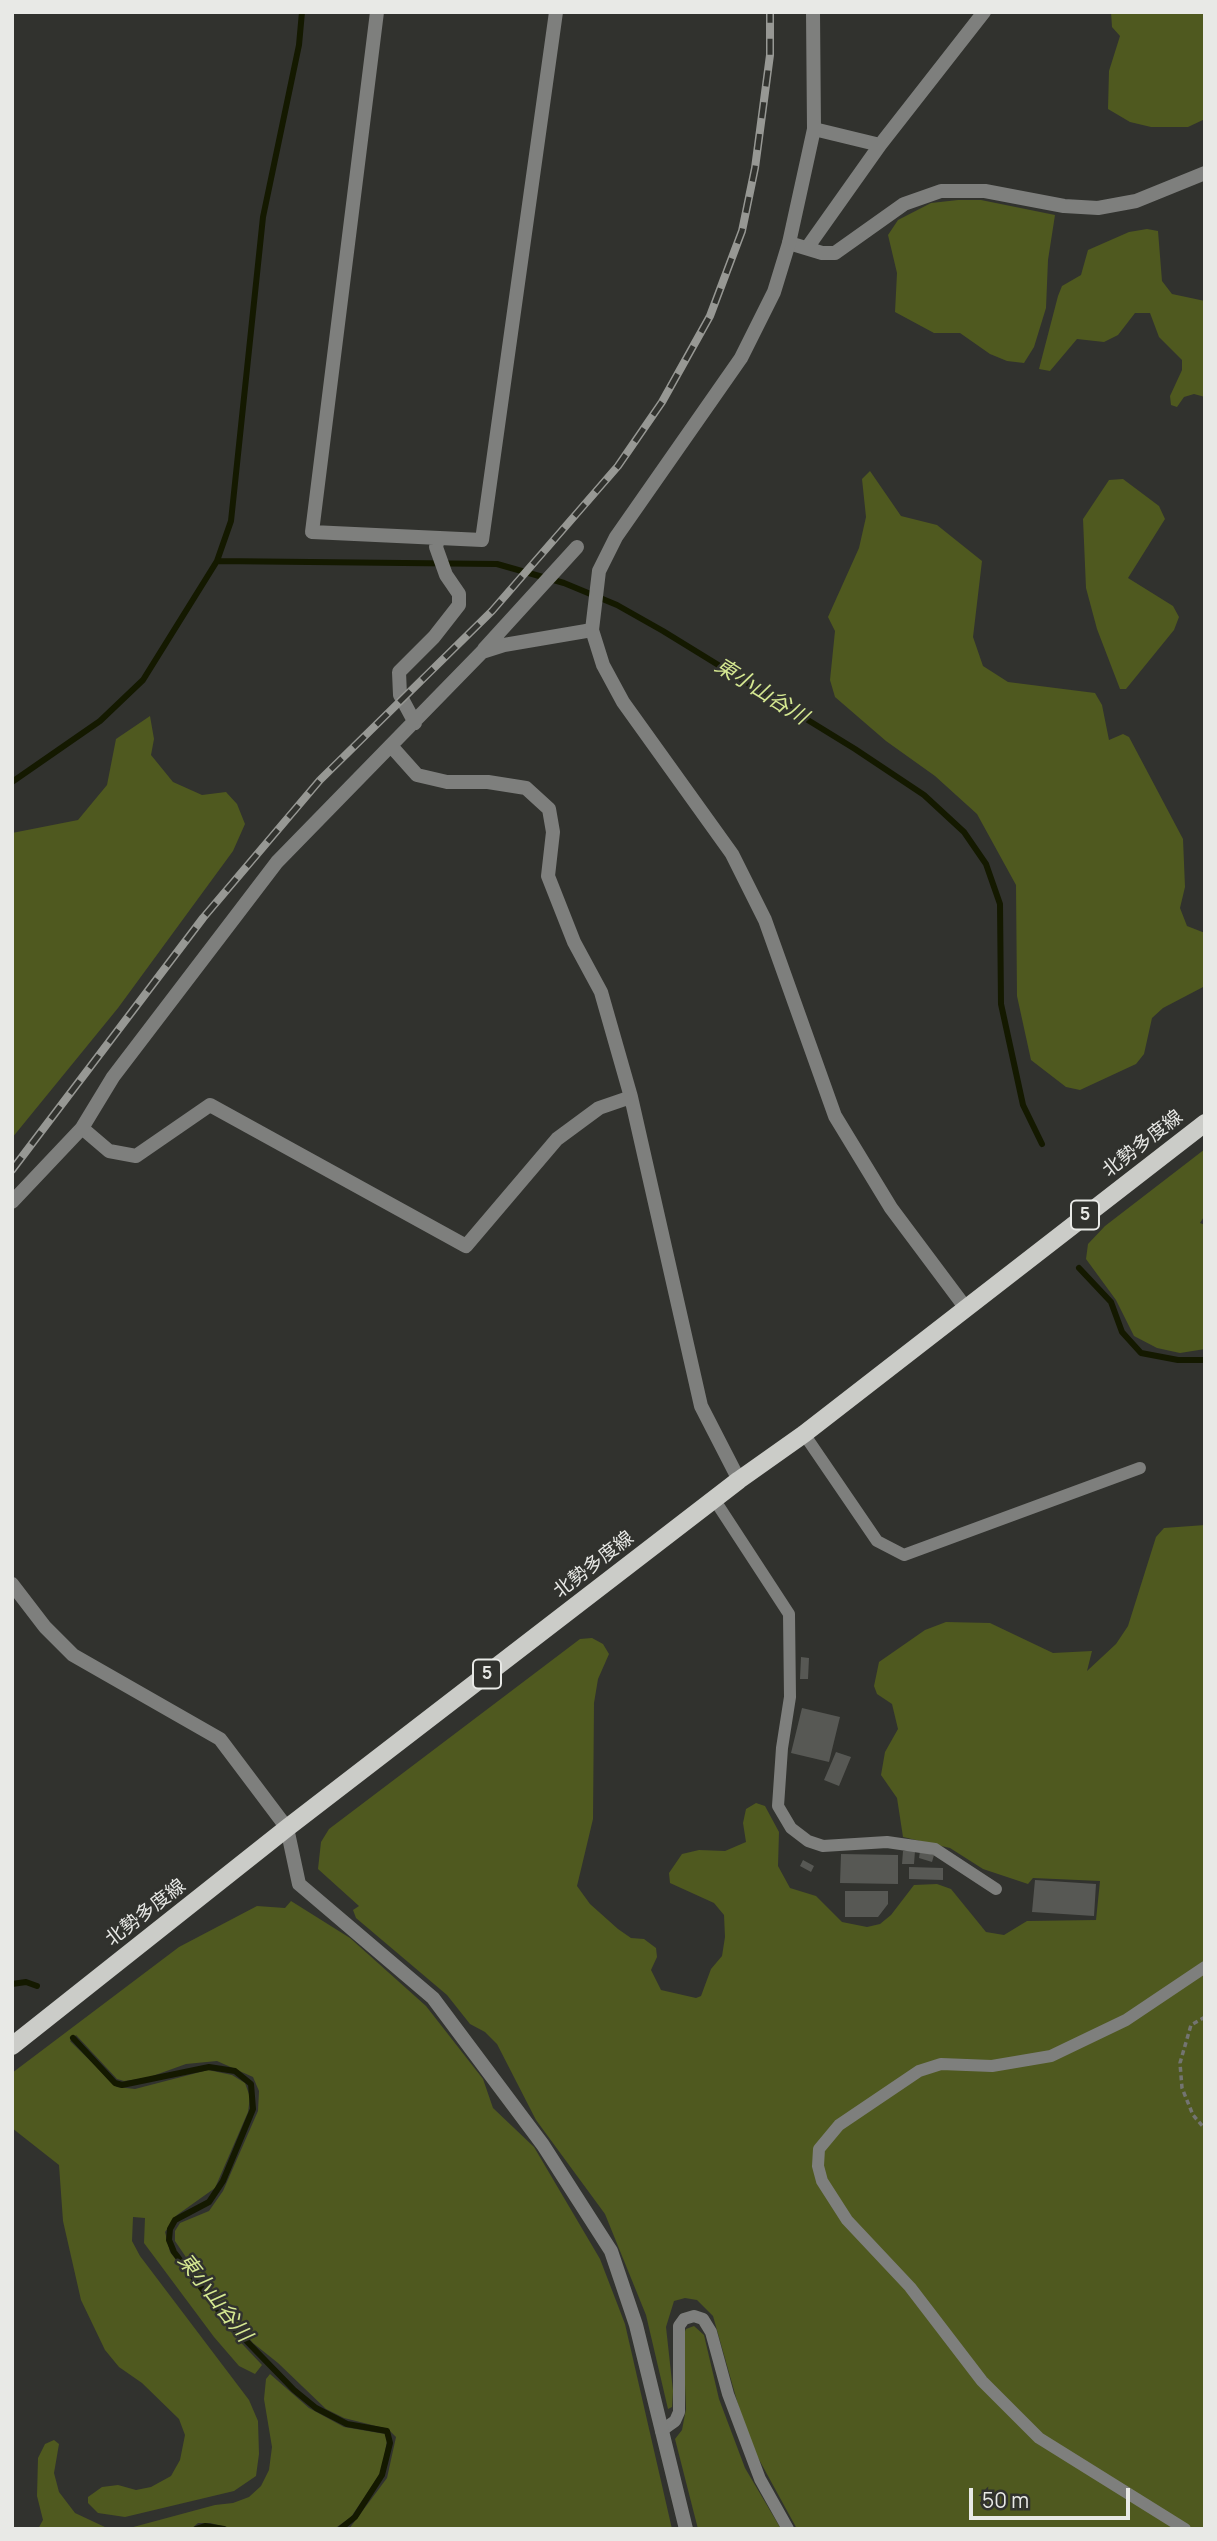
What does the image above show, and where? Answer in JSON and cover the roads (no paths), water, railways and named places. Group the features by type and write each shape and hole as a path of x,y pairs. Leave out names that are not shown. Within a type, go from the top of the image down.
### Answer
{"main road":[{"name":"北勢多度線","path":"12,2046 287,1828 739,1479 804,1434 1205,1123"}],"street":[{"path":"377,12 312,532 437,543 482,540 556,12"},
{"path":"813,12 814,129 789,243 774,292 741,358 616,537 599,571 592,630 603,665 623,702 732,854 760,909 835,1116 891,1208 965,1307"},
{"path":"807,248 880,145 984,12"},
{"path":"814,129 880,145"},
{"path":"789,243 822,253 835,253 904,204 941,191 985,191 1064,206 1098,208 1136,201 1205,173"},
{"path":"415,723 400,695 399,672 434,637 459,606 460,594 446,575 437,543"},
{"path":"12,1202 82,1128 113,1077 277,862 415,723 577,547"},
{"path":"482,652 504,645 592,630"},
{"path":"392,747 417,775 447,782 488,782 526,788 549,809 553,832 548,876 574,942 601,992 631,1097 701,1406 739,1479"},
{"path":"82,1128 109,1151 136,1156 210,1105 466,1246 557,1139 599,1108 631,1097"},
{"path":"12,1584 45,1627 74,1655 220,1739 287,1828 299,1884 433,1998 543,2145 611,2251 636,2325 686,2529"}],"lane":[{"path":"804,1434 877,1541 904,1555 1140,1468"},
{"path":"714,1499 789,1614 790,1697 782,1748 778,1806 790,1828 808,1841 823,1846 887,1842 935,1849 996,1889"},
{"path":"1185,2529 1061,2454 982,2381 910,2287 847,2220 822,2181 817,2166 819,2150 839,2125 919,2071 940,2064 992,2066 1051,2056 1126,2020 1205,1967"},
{"path":"661,2431 675,2421 679,2412 679,2326 684,2319 694,2316 703,2319 711,2332 728,2394 760,2479 788,2529"}],"waterway":[{"path":"12,782 100,721 143,680 217,561 231,521 263,217 299,45 302,12"},
{"name":"東小山谷川","path":"217,561 497,564 564,583 617,605 663,631 855,749 924,795 964,832 986,864 1000,904 1001,1004 1023,1105 1042,1144"},
{"name":"東小山谷川","path":"1079,1268 1111,1302 1122,1332 1141,1353 1178,1360 1205,1360"},
{"name":"東小山谷川","path":"12,1984 26,1982 37,1986"},
{"name":"東小山谷川","path":"73,2038 115,2083 122,2085 209,2067 235,2071 251,2084 253,2109 223,2181 209,2202 175,2220 170,2229 169,2240 174,2252 226,2320 294,2390 316,2408 347,2424 387,2431 390,2443 382,2475 355,2517 340,2529"},
{"name":"東小山谷川","path":"196,2529 205,2526 224,2529"}],"railway":[{"path":"12,1170 203,918 320,780 492,611 618,466 662,402 710,316 742,231 755,168 770,55 770,12"}]}
